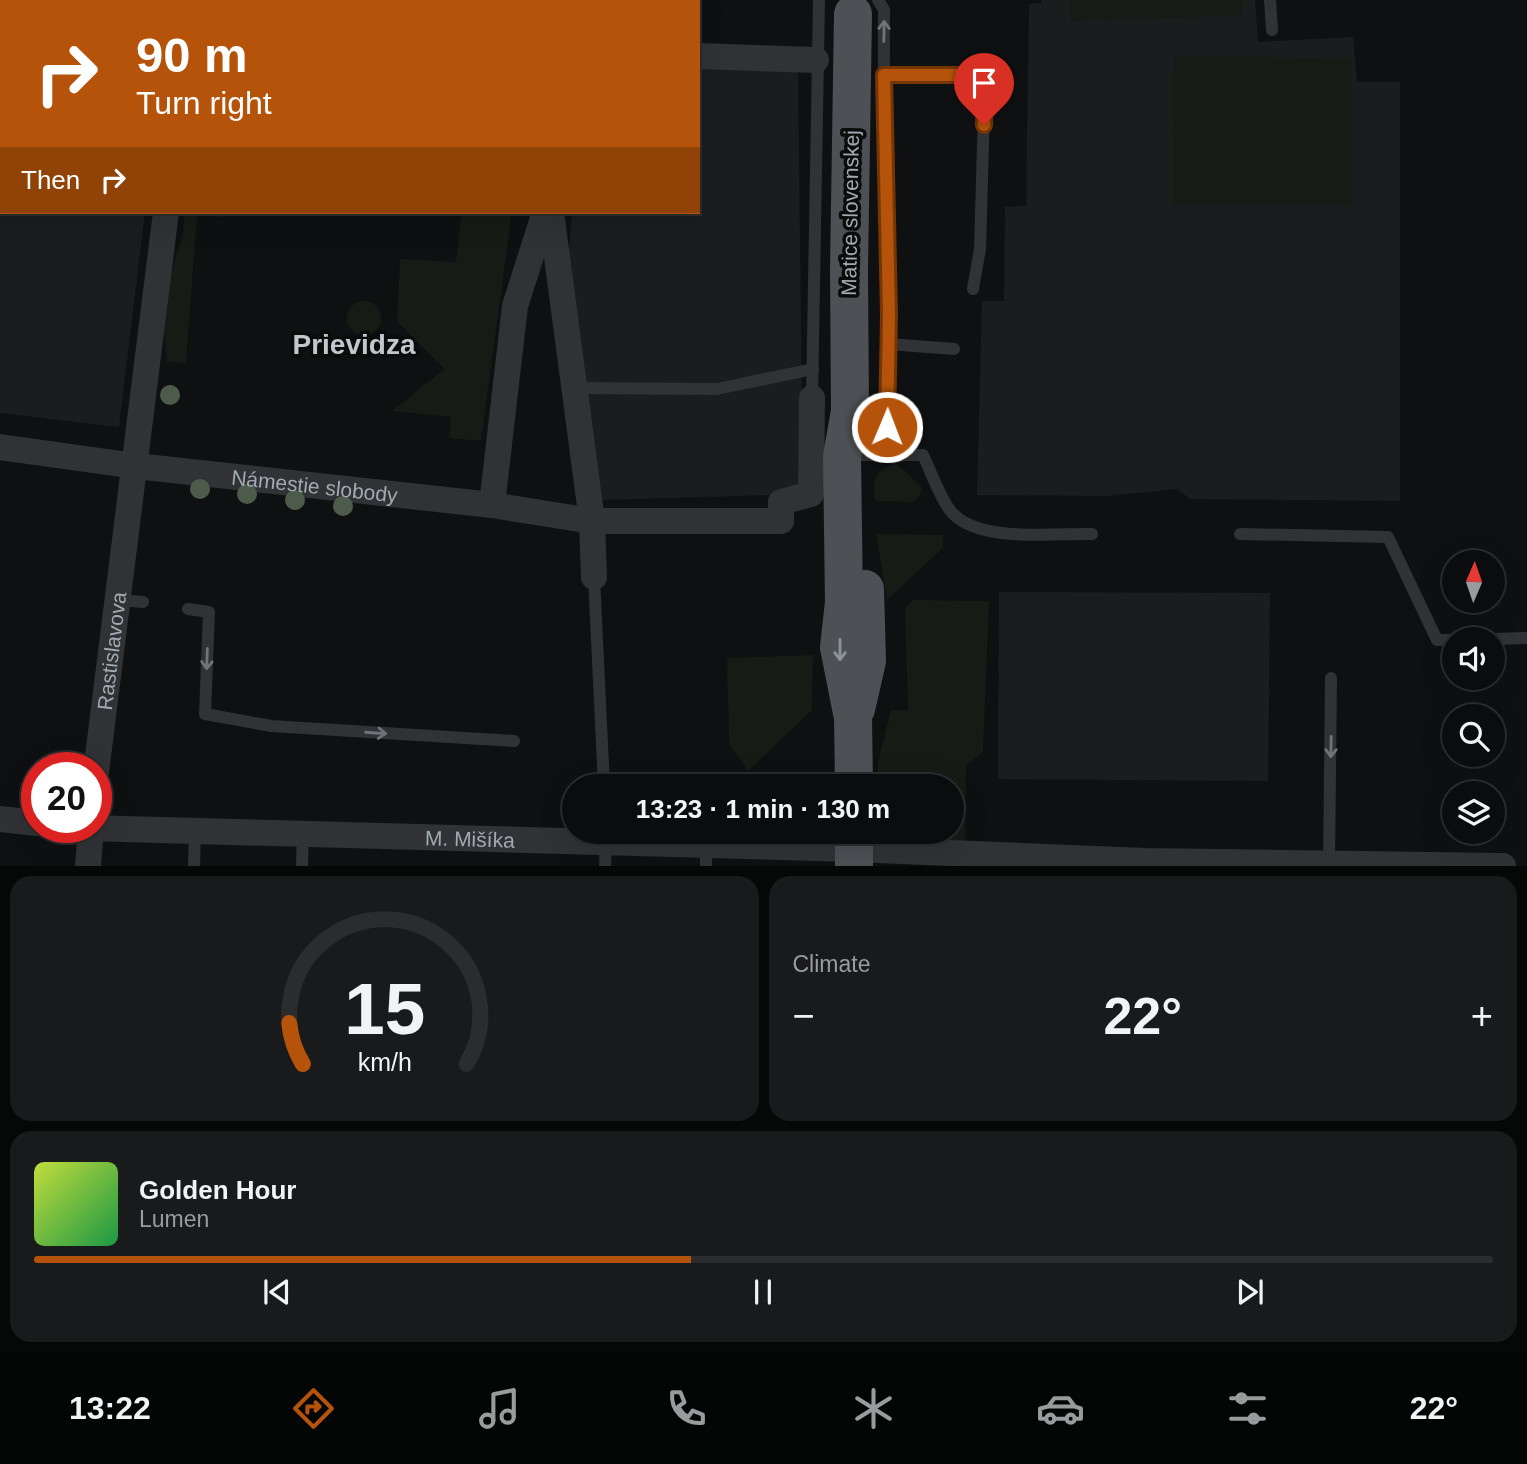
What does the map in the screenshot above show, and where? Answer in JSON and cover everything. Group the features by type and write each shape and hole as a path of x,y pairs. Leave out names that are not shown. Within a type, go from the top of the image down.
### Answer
{"main road":[{"name":"Matice slovenskej","path":"854,774 853,718 839,647 844,602 842,456 850,411 849,270 866,7"},
{"name":"Matice slovenskej","path":"850,411 874,455 867,661 853,718"}],"street":[{"path":"700,56 816,60"},
{"path":"127,464 166,214"},
{"path":"492,505 515,306 544,214"},
{"path":"551,214 592,521 594,577"},
{"name":"Námestie slobody","path":"0,447 492,505 592,521 781,521 781,502 811,494 812,398"},
{"name":"Rastislavova","path":"100,752 131,601 127,464"},
{"path":"0,819 21,821"},
{"name":"M. Mišíka","path":"112,829 606,846 706,855 854,849 1145,861 1503,866"},
{"path":"88,866 89,843"}],"lane":[{"path":"812,398 819,0"},
{"path":"1270,0 1272,30"},
{"path":"866,7 884,10 889,344 874,455 923,455 950,510 970,526 995,533 1093,534"},
{"path":"884,75 985,75 979,249 973,289"},
{"path":"889,344 954,349"},
{"path":"573,388 717,389 813,369"},
{"path":"1240,534 1388,537 1437,640 1442,640"},
{"path":"594,577 603,774"},
{"path":"188,609 209,612 205,714 271,726 514,741"},
{"path":"1505,639 1527,638"},
{"path":"1329,864 1331,678"},
{"path":"194,866 195,831"},
{"path":"302,866 303,834"}],"shaded area":[{"path":"1041,0 1255,0 1258,42 1353,37 1357,82 1400,82 1400,501 1190,499 1177,489 1107,496 977,495 982,301 1004,301 1005,207 1026,206 1029,4 1041,3"},
{"path":"1070,0 1243,0 1243,15 1071,21"},
{"path":"1174,57 1352,58 1352,205 1173,205"},
{"path":"700,68 798,69 803,494 600,500 566,283 572,214 700,214"},
{"path":"0,214 145,214 119,427 0,413"},
{"path":"185,214 225,214 224,217 197,215 186,363 167,362 161,306 183,234"},
{"path":"462,214 512,214 481,441 449,438 451,417 392,411 444,369 397,321 400,259 456,262"},
{"path":"364,301 376,306 381,318 376,330 364,335 352,330 347,318 352,306"},
{"path":"897,464 922,487 920,496 912,502 876,501 876,477 879,472"},
{"path":"876,534 943,535 943,548 887,600"},
{"path":"999,592 1270,593 1268,781 998,779"},
{"path":"913,600 989,601 983,752 966,766 965,841 964,774 878,774 891,710 908,710 905,608"},
{"path":"813,655 812,710 748,771 729,743 727,658"}],"district":[{"name":"Prievidza","path":"354,344"}],"route":[{"path":"887,427 889,315 884,75 985,75 984,125"}]}
